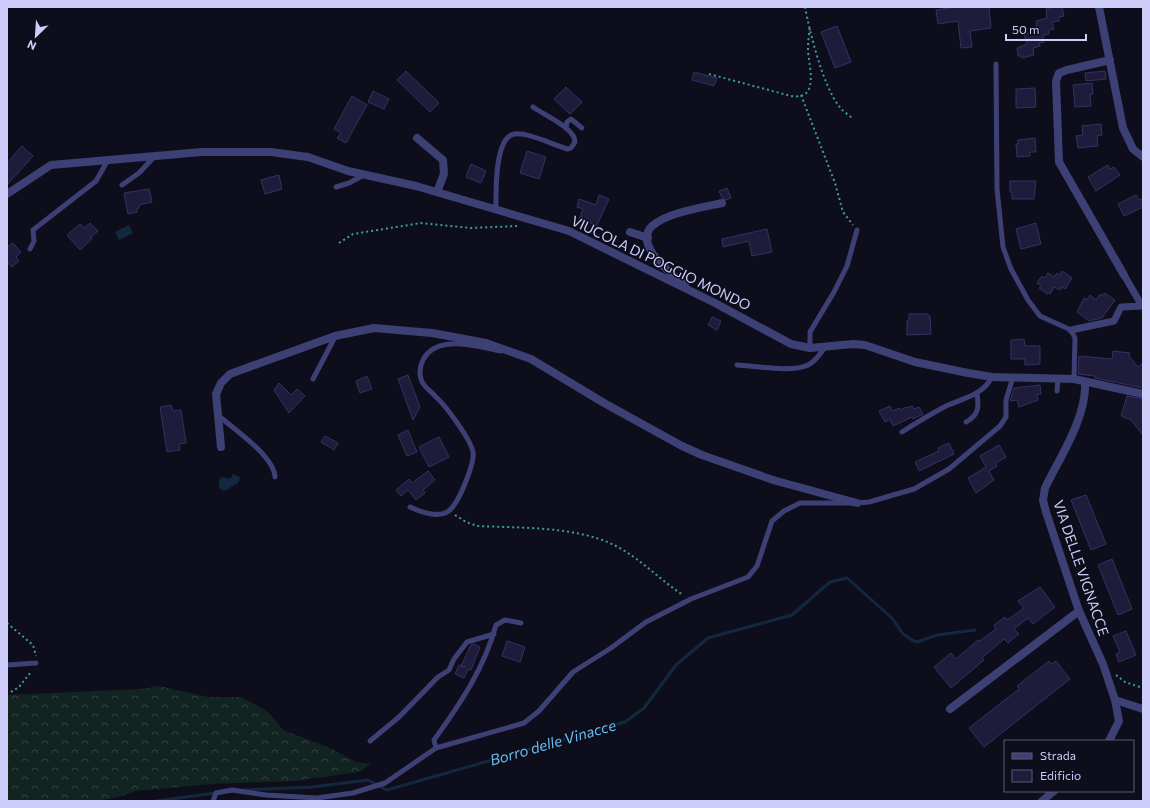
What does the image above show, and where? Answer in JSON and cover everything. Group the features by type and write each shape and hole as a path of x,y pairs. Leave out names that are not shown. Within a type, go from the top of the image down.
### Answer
{"street":[{"path":"1099,7 1123,128 1133,149 1143,157"},
{"path":"1071,330 1114,321 1121,307 1142,306 1059,162 1056,81 1059,73 1110,60"},
{"path":"417,138 443,160 444,174 437,192"},
{"name":"VIUCOLA DI POGGIO MONDO","path":"7,194 51,166 202,152 271,152 308,157 364,174 437,192 569,231 705,298 791,344 810,348 853,344 865,345 915,362 992,377 1074,380 1143,394"},
{"path":"705,298 658,262 650,248 647,234 651,227 663,219 722,203"},
{"path":"630,232 648,238"},
{"path":"222,447 216,394 221,383 230,374 336,336 374,328 432,333 486,343 531,358 604,403 695,452 765,478 857,503"},
{"name":"VIA DELLE VIGNACCE","path":"1085,382 1086,394 1081,412 1045,488 1043,500 1079,611 1103,664 1115,700 1119,721 1110,740"},
{"path":"950,709 1079,611"},
{"path":"1115,700 1143,710"},
{"path":"1042,801 1053,792"}],"lane":[{"path":"996,64 997,188 1003,247 1014,275 1028,300 1040,316 1071,330 1075,338 1074,380"},
{"path":"496,209 497,175 502,148 506,141 514,134 526,136 568,149 574,145 576,139 566,128 533,106"},
{"path":"566,128 567,122 571,119 582,128"},
{"path":"122,185 139,173 155,156"},
{"path":"30,249 34,241 33,230 96,181 108,160"},
{"path":"336,187 349,183 364,174"},
{"path":"810,348 810,332 834,292 847,266 857,230"},
{"path":"313,379 330,343 336,336"},
{"path":"410,507 435,514 445,513 450,510 454,506 471,470 474,454 470,443 421,379 421,366 425,356 435,348 452,344 490,349 531,358"},
{"path":"737,364 792,368 808,365 818,358 825,347"},
{"path":"902,432 944,408 977,394 990,382 992,377"},
{"path":"213,801 216,793 232,790 266,795 317,798 353,793 385,782 436,748 524,723 539,711 573,672 611,648 646,622 691,599 748,577 756,566 772,521 784,511 800,503 869,502 914,489 949,469 1000,426 1006,417 1006,400 1013,377"},
{"path":"1057,391 1058,379"},
{"path":"966,422 978,411 979,406 977,394"},
{"path":"219,416 269,460 275,470 276,477"},
{"path":"436,748 434,740 454,714 477,675 494,634 496,625 505,620 521,623"},
{"path":"370,741 399,717 438,677 449,670 454,659 467,642 494,634"},
{"path":"7,665 36,663"}],"path":[{"path":"805,7 830,92 839,106 852,118"},
{"path":"709,74 791,96 801,95 809,88 812,80 808,49 810,26"},
{"path":"801,95 835,182 843,212 857,230"},
{"path":"339,243 353,234 421,223 471,228 507,227 522,225 533,220"},
{"path":"450,510 466,522 478,526 568,532 585,535 604,541 637,559 672,588 691,599"},
{"path":"7,623 33,645 36,663 33,670 20,687 11,692"},
{"path":"1103,664 1125,682 1143,688"}],"green space":[{"path":"158,686 208,697 240,697 269,713 283,730 328,747 356,762 371,764 359,772 294,781 210,784 136,791 99,801 7,801 7,695 142,689"}],"water":[{"path":"129,225 133,233 119,240 115,232"},
{"path":"233,474 240,477 239,482 225,491 221,490 219,487 219,480 222,477 230,479"}],"building":[{"path":"957,7 989,7 991,28 970,31 972,47 961,48 958,21 938,24 936,10"},
{"path":"1050,7 1062,7 1064,16 1059,17 1059,21 1052,22 1054,29 1049,30 1049,34 1043,35 1044,42 1039,43 1040,46 1033,48 1034,55 1022,58 1022,56 1018,56 1017,48 1027,44 1024,34 1037,31 1036,21 1047,18 1046,9 1050,9"},
{"path":"837,26 851,62 835,68 821,32"},
{"path":"406,71 439,103 430,112 397,80"},
{"path":"1105,71 1106,79 1086,81 1085,73"},
{"path":"694,72 717,78 714,86 692,80"},
{"path":"1092,83 1093,94 1090,95 1091,106 1075,107 1073,85"},
{"path":"566,87 582,102 570,114 554,99"},
{"path":"1035,88 1036,107 1016,108 1016,89"},
{"path":"373,91 389,99 384,109 368,102"},
{"path":"352,96 367,105 346,143 337,138 341,133 334,129"},
{"path":"1101,124 1102,135 1097,136 1098,146 1078,148 1076,136 1083,135 1082,126"},
{"path":"1035,138 1036,152 1030,152 1030,156 1017,157 1016,144 1018,144 1018,140"},
{"path":"22,146 33,156 7,185 7,163"},
{"path":"527,151 546,157 539,179 520,173"},
{"path":"471,164 486,171 481,183 466,177"},
{"path":"1108,165 1110,169 1114,167 1120,175 1096,191 1088,177"},
{"path":"279,175 282,189 265,194 261,180"},
{"path":"1010,181 1036,181 1034,199 1012,199 1012,192 1010,192"},
{"path":"727,188 731,198 726,200 722,198 719,191"},
{"path":"149,189 152,202 139,205 139,208 136,209 137,212 128,214 124,193"},
{"path":"599,195 609,199 597,225 579,219 583,209 577,207 579,199 596,205"},
{"path":"1136,195 1139,200 1143,198 1143,207 1124,216 1118,204"},
{"path":"90,223 98,231 80,250 67,235 80,224 84,228"},
{"path":"1036,223 1041,244 1021,249 1016,229"},
{"path":"767,229 772,252 752,256 749,241 723,247 722,239"},
{"path":"13,243 21,252 16,257 19,261 12,267 8,263 7,264 7,247"},
{"path":"1062,271 1072,278 1065,289 1062,287 1060,290 1054,287 1050,294 1048,292 1047,294 1039,288 1041,286 1037,283 1042,276 1045,278 1048,273 1054,277 1057,273 1060,275"},
{"path":"1104,293 1115,300 1102,318 1089,321 1077,312 1084,298 1087,300 1090,295 1096,300 1100,294 1102,296"},
{"path":"909,314 928,314 928,316 930,316 931,334 907,335 907,321 909,320"},
{"path":"712,317 721,321 717,330 708,325"},
{"path":"1024,339 1025,346 1040,346 1040,364 1025,365 1025,359 1011,359 1011,340"},
{"path":"1113,351 1130,353 1129,356 1138,367 1143,363 1143,388 1095,378 1095,376 1078,374 1079,356 1112,359"},
{"path":"408,375 420,407 413,420 398,379"},
{"path":"367,376 372,389 360,393 356,381"},
{"path":"279,383 291,395 297,389 305,396 289,413 274,390"},
{"path":"1040,385 1041,394 1037,394 1038,400 1019,407 1017,400 1010,401 1014,388"},
{"path":"1127,396 1143,399 1143,435 1131,420 1121,416"},
{"path":"171,405 173,411 181,410 186,443 179,444 180,450 167,452 160,407"},
{"path":"890,406 892,411 899,408 900,410 912,406 914,409 919,407 923,414 913,419 912,417 893,426 890,419 885,422 879,411"},
{"path":"408,430 417,452 407,456 398,435"},
{"path":"325,436 338,443 334,450 321,442"},
{"path":"439,437 449,457 429,467 419,447"},
{"path":"949,443 954,454 919,471 915,462 939,451 938,448"},
{"path":"999,445 1006,457 996,463 997,466 989,471 994,480 976,493 968,478 986,467 980,456"},
{"path":"428,471 435,480 423,490 425,493 416,500 408,490 401,496 396,490 409,479 412,483"},
{"path":"1086,495 1106,544 1091,550 1071,500"},
{"path":"1112,559 1132,609 1118,615 1098,565"},
{"path":"1040,587 1055,607 1033,624 1028,618 1014,629 1019,634 1008,643 1004,639 982,658 984,660 951,688 934,667 951,653 956,659 978,640 980,641 996,629 994,625 1005,617 1007,620 1024,608 1018,601"},
{"path":"1126,631 1136,655 1119,662 1116,654 1120,652 1113,636"},
{"path":"507,641 525,647 520,662 502,656"},
{"path":"474,644 480,647 471,670 468,669 464,678 455,674 459,665 461,666 471,645"},
{"path":"1049,661 1051,664 1056,661 1070,679 984,747 969,728 1020,689 1017,686"}],"waterway":[{"name":"Borro delle Vinacce","path":"245,790 312,787 368,780 387,790 625,722 644,708 676,665 708,638 792,615 830,582 847,578 892,618 903,634 912,640 917,642 937,635 975,630"},
{"name":"Borro delle Vinacce","path":"156,801 216,793"}]}
